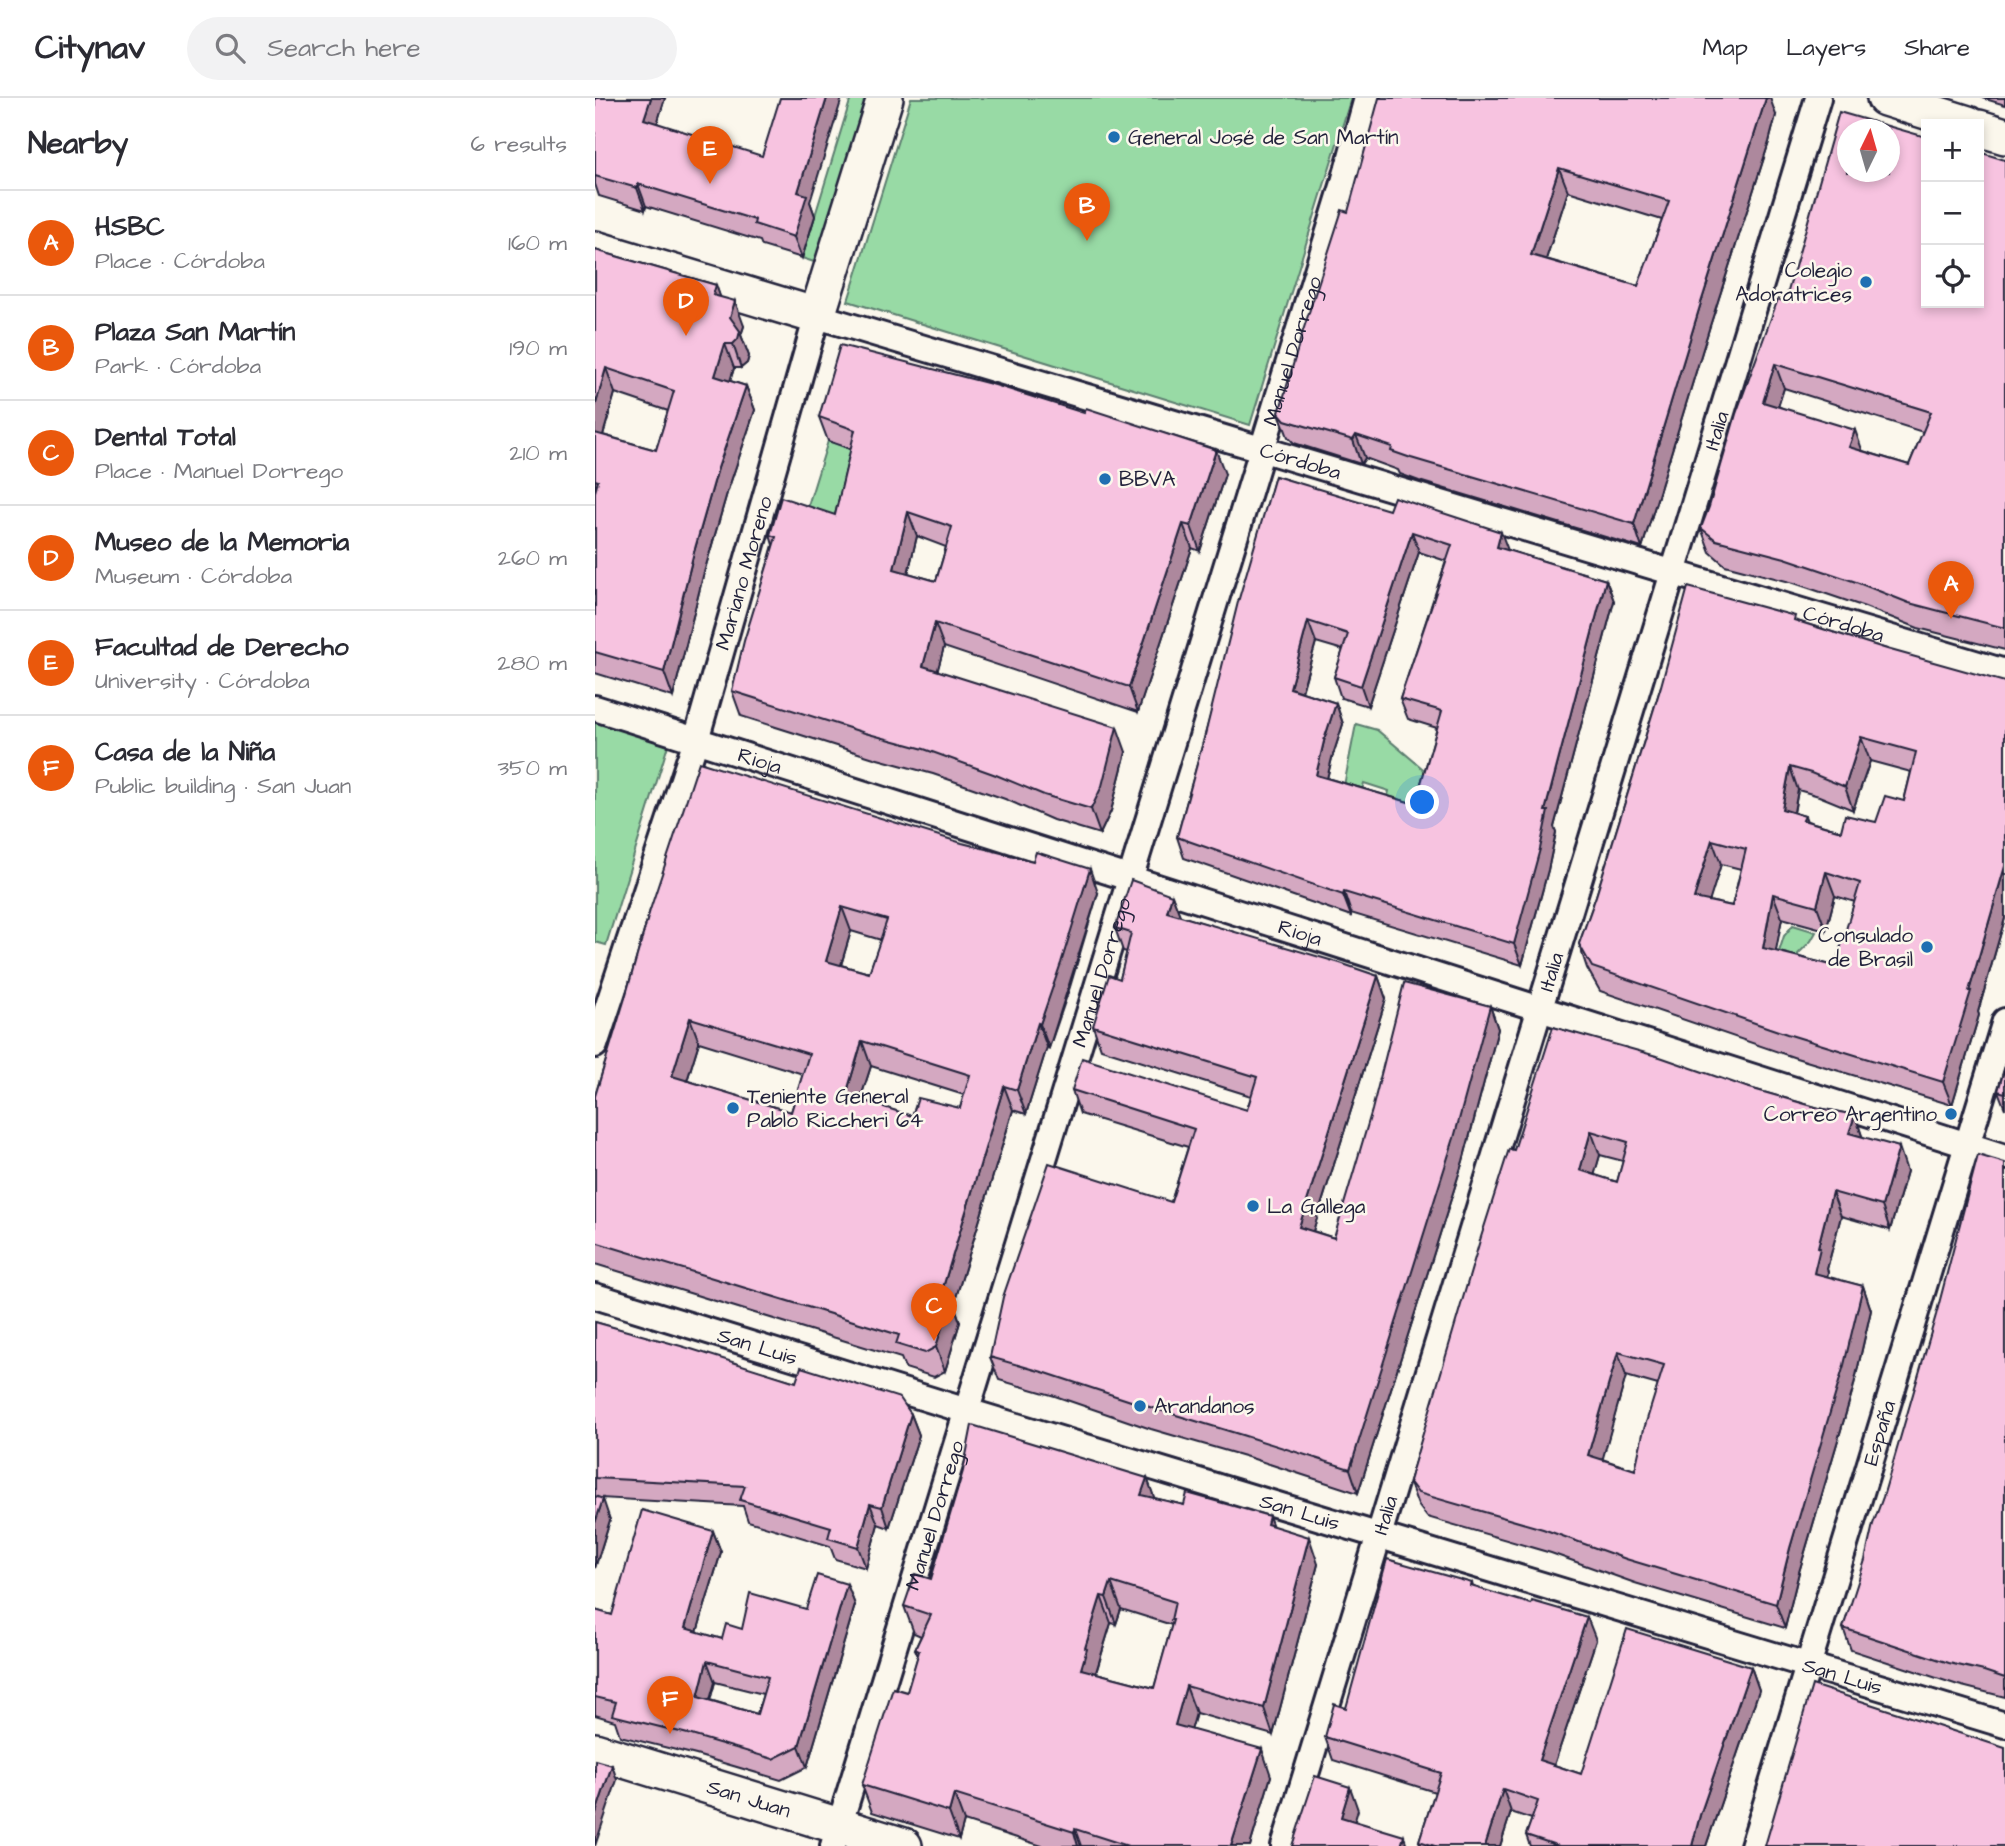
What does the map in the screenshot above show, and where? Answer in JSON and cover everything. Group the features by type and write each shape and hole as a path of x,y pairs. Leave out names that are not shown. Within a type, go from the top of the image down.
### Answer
{"main road":[{"name":"Mariano Moreno","path":"817,316 885,98"},
{"path":"1885,98 1952,119"},
{"path":"1984,130 2005,136"},
{"name":"Córdoba","path":"595,249 817,316"},
{"name":"San Juan","path":"595,1752 836,1836 904,1846"}],"street":[{"name":"Manuel Dorrego","path":"836,1836 1131,879 1367,98"},
{"name":"Italia","path":"1284,1846 1818,98"},
{"name":"Córdoba","path":"817,316 2005,672"},
{"name":"Mariano Moreno","path":"595,1045 696,740 817,316"},
{"name":"Rioja","path":"595,708 2005,1157"},
{"name":"España","path":"1753,1846 2005,1021"},
{"name":"San Luis","path":"595,1296 2005,1725"}],"green space":[{"path":"851,98 867,98 817,263 802,258"},
{"path":"911,98 1351,98 1250,425 848,301"},
{"path":"828,441 864,454 915,536 911,561 802,525"},
{"path":"595,719 669,742 606,945 595,942"},
{"path":"1356,724 1377,730 1434,778 1428,801 1384,813 1389,791 1364,783 1357,806 1341,801"},
{"path":"1793,925 1816,932 1798,954 1802,970 1787,967 1779,952 1784,936"}],"building":[{"path":"595,98 651,98 644,119 762,156 780,98 827,98 798,192 807,195 794,237 754,224 755,220 638,184 637,188 595,176"},
{"path":"1379,98 1766,98 1634,524 1411,458 1391,451 1392,447 1356,435 1353,440 1285,420 1279,413 1302,334 1342,210 1348,212","holes":["1559,168 1669,201 1638,286 1531,255"]},
{"path":"1839,112 1863,119 1837,119"},
{"path":"1837,119 1837,182 1900,182 1900,130 1921,136 1921,308 1984,308 1984,154 2005,160 2005,628 1909,603 1785,558 1716,540 1701,528 1736,414 1778,299 1785,302","holes":["1775,364 1931,412 1909,465 1849,447 1855,430 1763,402"]},
{"path":"595,250 716,285 713,295 735,301 730,317 740,331 733,344 725,344 715,376 746,386 718,468 664,672 595,652 595,492 598,481 595,480 595,433 656,450 674,391 606,368 595,407"},
{"path":"840,345 995,385 1084,413 1086,408 1216,450 1191,526 1183,524 1129,687 935,623 923,666 1117,727 1102,786 1091,809 1044,795 924,749 732,691 744,641 776,537 770,535 781,497 835,515 855,430 819,417","holes":["908,512 952,527 936,581 894,569"]},
{"path":"1275,476 1389,510 1394,497 1501,532 1497,547 1606,580 1545,811 1548,811 1540,849 1514,944 1344,892 1343,895 1177,837 1238,602","holes":["1412,532 1452,545 1400,699 1442,711 1415,804 1316,775 1336,703 1290,688 1308,621 1348,634 1334,677 1361,686"]},
{"path":"1688,587 1795,616 1794,620 2005,682 2005,866 1943,1082 1787,1034 1592,967 1579,944 1661,686","holes":["1861,737 1916,752 1904,801 1885,796 1876,822 1845,815 1841,831 1803,820 1805,816 1782,809 1790,767 1845,787","1712,840 1746,849 1732,906 1694,898","1826,872 1860,883 1835,966 1763,948 1773,894 1817,906"]},
{"path":"699,762 962,843 1033,861 1036,852 1090,869 1017,1090 1004,1086 941,1294 951,1298 936,1347 925,1353 896,1344 899,1335 595,1242 595,1096 650,910","holes":["842,907 887,920 869,973 826,961","690,1018 809,1054 791,1112 672,1076","862,1041 970,1075 960,1108 918,1098 912,1116 846,1095"]},
{"path":"1131,880 1172,895 1167,912 1378,976 1299,1227 1334,1238 1372,1110 1404,983 1490,1006 1454,1138 1350,1469 990,1357 1003,1297 1049,1163 1171,1202 1194,1129 1072,1090 1082,1058 1247,1110 1257,1077 1093,1026 1109,975 1120,979 1131,933 1115,928"},
{"path":"1553,1027 1660,1057 1746,1087 1819,1108 1855,1115 1849,1133 1899,1147 1882,1206 1832,1192 1814,1273 1863,1286 1844,1365 1776,1604 1626,1559 1543,1529 1418,1493 1409,1481 1481,1237 1509,1149 1514,1150","holes":["1591,1131 1628,1142 1617,1182 1580,1170","1618,1352 1664,1365 1644,1429 1635,1470 1588,1455"]},
{"path":"2005,1067 2005,1093 1998,1091"},
{"path":"1978,1155 2005,1163 2005,1678 1949,1663 1843,1628 1936,1315"},
{"path":"595,1322 796,1382 801,1367 900,1398 911,1414 882,1507 870,1504 858,1547 828,1538 831,1527 740,1500 745,1486 595,1478"},
{"path":"972,1425 1147,1478 1141,1495 1184,1505 1187,1493 1269,1516 1267,1524 1309,1537 1264,1708 1186,1686 1175,1725 1262,1749 1231,1846 1128,1846 954,1794 949,1812 862,1785 893,1688 907,1692 919,1651 915,1649 931,1615 904,1606 915,1574 931,1579 963,1471","holes":["1111,1582 1175,1602 1173,1620 1154,1688 1081,1669 1101,1596 1106,1597"]},
{"path":"595,1496 603,1499 595,1523"},
{"path":"642,1510 713,1531 685,1628 722,1639 726,1624 742,1629 750,1593 806,1609 817,1575 847,1584 799,1746 773,1759 612,1715 616,1702 595,1697 595,1610 612,1615","holes":["707,1661 768,1677 757,1714 698,1697"]},
{"path":"1387,1559 1472,1583 1471,1586 1531,1604 1532,1601 1587,1617 1539,1760 1581,1774 1627,1629 1751,1667 1700,1815 1692,1846 1559,1846 1526,1835 1538,1801 1503,1789 1485,1846 1435,1846 1419,1841 1441,1773 1325,1737 1334,1704 1346,1708"},
{"path":"1812,1685 2005,1748 2005,1846 1765,1846"},
{"path":"595,1760 612,1765 595,1816"},
{"path":"1315,1776 1350,1787 1341,1817 1404,1836 1401,1846 1292,1846"}],"place":[{"name":"General José de San Martín","path":"1114,137"},
{"name":"Facultad de Derecho","path":"710,184"},
{"name":"Plaza San Martín","path":"1087,241"},
{"name":"Colegio Adoratrices","path":"1866,282"},
{"name":"Museo de la Memoria","path":"686,336"},
{"name":"BBVA","path":"1105,479"},
{"name":"HSBC","path":"1951,619"},
{"name":"Consulado de Brasil","path":"1927,947"},
{"name":"Teniente General Pablo Riccheri 64","path":"733,1108"},
{"name":"Correo Argentino","path":"1951,1114"},
{"name":"La Gallega","path":"1253,1206"},
{"name":"Dental Total","path":"934,1341"},
{"name":"Arandanos","path":"1140,1406"},
{"name":"Casa de la Niña","path":"670,1734"}]}
